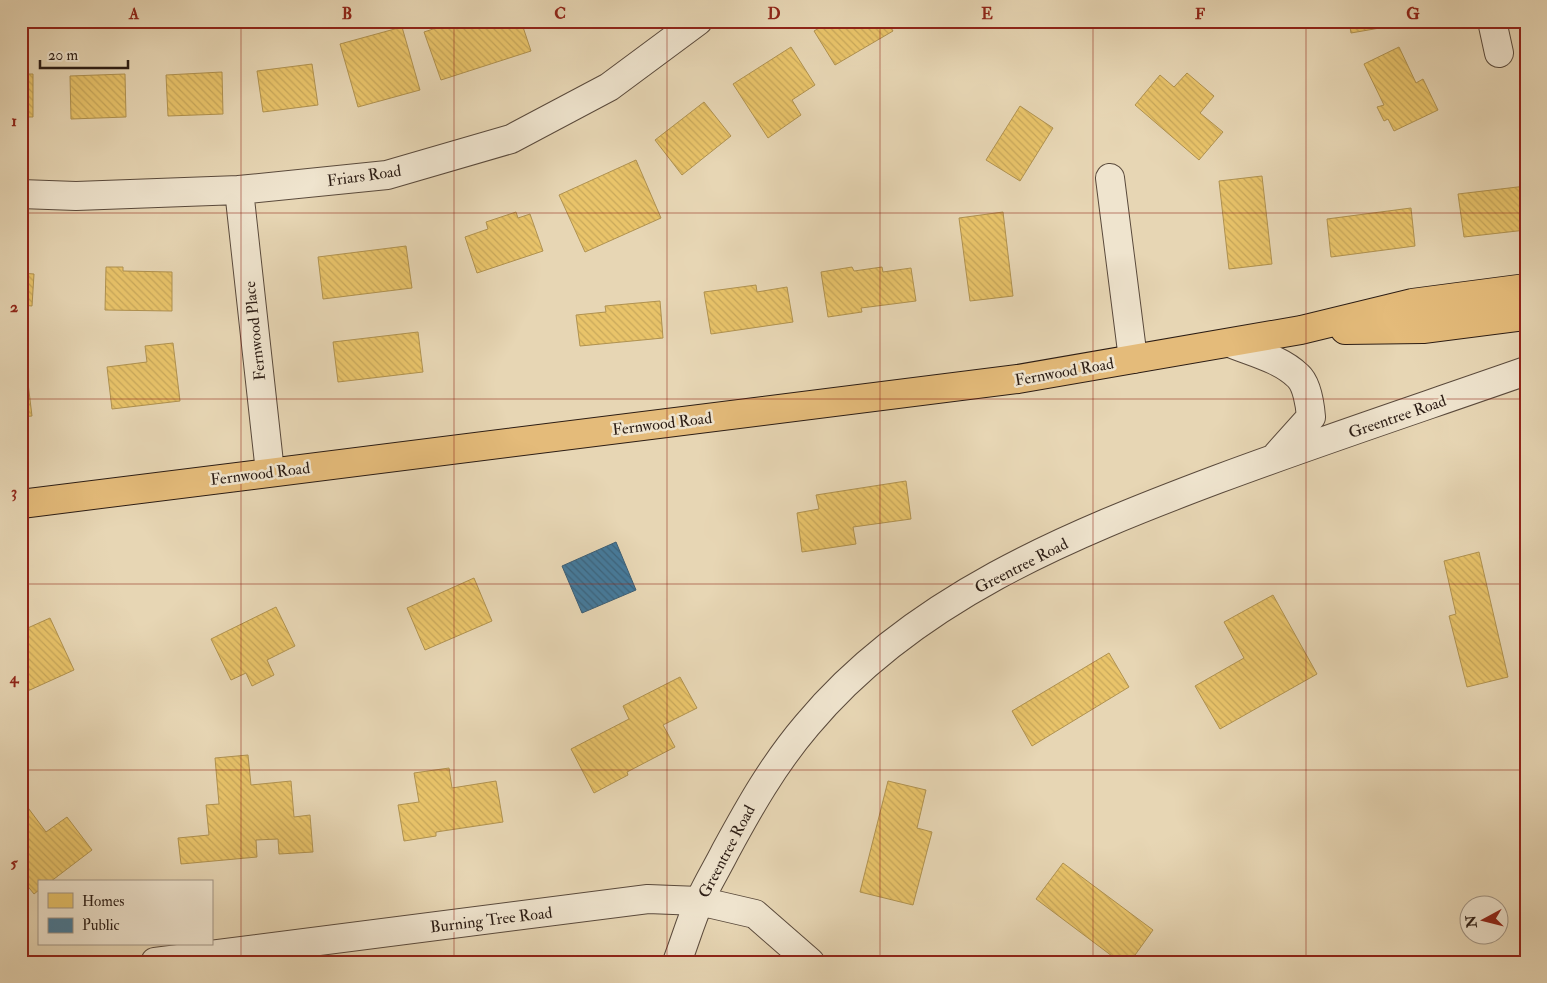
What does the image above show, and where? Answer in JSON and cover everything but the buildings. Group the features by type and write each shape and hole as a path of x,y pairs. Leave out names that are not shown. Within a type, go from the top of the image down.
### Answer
{"main road":[{"name":"Fernwood Road","path":"21,504 1018,380 1302,330 1412,303 1526,288"},
{"name":"Fernwood Road","path":"1302,330 1422,329 1526,316"}],"street":[{"name":"Friars Road","path":"21,194 76,196 239,190 387,174 511,139 609,87 698,21"},
{"path":"1492,21 1498,53"},
{"path":"1110,178 1133,359"},
{"name":"Fernwood Place","path":"239,190 270,472"},
{"path":"1230,343 1278,362 1299,376 1310,402 1311,417 1274,458"},
{"name":"Greentree Road","path":"678,962 699,901 743,819 776,764 809,722 846,683 934,611 989,578 1151,504 1274,458 1526,371"},
{"name":"Burning Tree Road","path":"155,962 207,959 648,898 699,901 754,914 810,962"}]}
